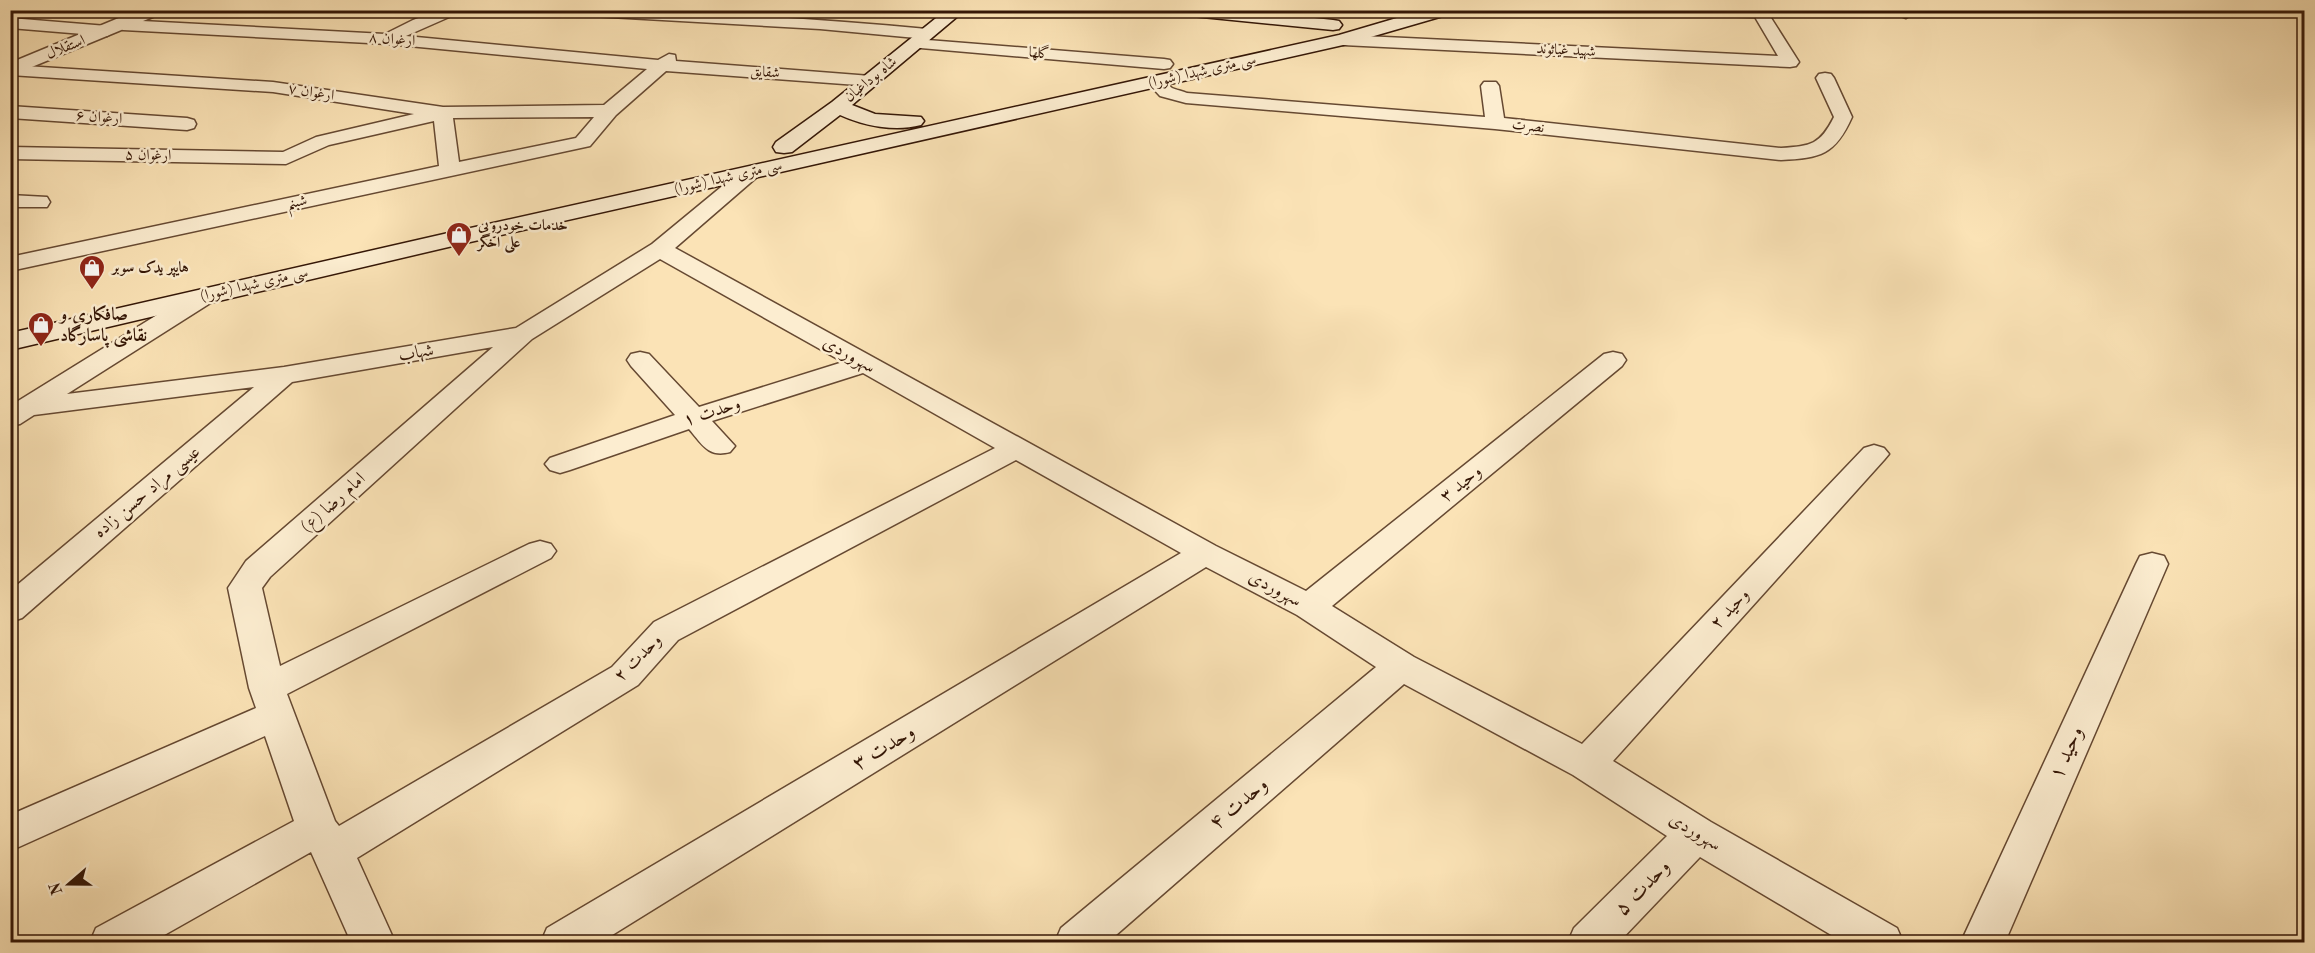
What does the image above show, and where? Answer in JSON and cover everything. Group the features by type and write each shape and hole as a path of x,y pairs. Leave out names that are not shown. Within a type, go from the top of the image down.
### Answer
{"main road":[{"name":"استقلال","path":"11,70 154,10"},
{"name":"شاه بوداغیان","path":"784,147 871,81 957,10"},
{"path":"1182,10 1338,32"},
{"name":"سی متری شهدا (شورا)","path":"1338,32 1384,10"},
{"name":"سی متری شهدا (شورا)","path":"10,320 750,173 1160,73 1444,10"},
{"name":"سی متری شهدا (شورا)","path":"10,342 203,297 455,230 784,147 1160,73"},
{"path":"839,106 859,117 878,122 914,121"}],"street":[{"name":"گلها","path":"574,10 694,14 757,21 820,24 1160,73"},
{"path":"757,21 775,10"},
{"path":"1681,10 1758,12"},
{"name":"شهید غیاثوند","path":"1338,32 1790,63 1758,12"},
{"path":"227,30 263,15"},
{"path":"820,24 836,15"},
{"path":"385,21 419,23 458,18"},
{"name":"ارغوان ۸","path":"10,23 227,30 388,39 660,65"},
{"path":"388,39 419,23"},
{"path":"609,111 660,65 680,53"},
{"path":"746,72 766,55"},
{"name":"شقایق","path":"660,65 871,81"},
{"name":"ارغوان ۷","path":"11,70 273,87 443,113 609,111"},
{"name":"نصرت","path":"1160,73 1166,92 1186,98 1495,123 1781,154 1805,153 1822,148 1833,139 1843,117 1824,78"},
{"path":"1490,86 1495,123"},
{"name":"شبنم","path":"10,264 583,142 609,111"},
{"name":"ارغوان ۶","path":"10,112 187,124"},
{"path":"443,113 450,171"},
{"name":"ارغوان ۵","path":"10,153 286,158 323,141 443,113"},
{"name":"شهاب","path":"21,413 284,375 523,334 660,249 750,173"},
{"path":"10,201 39,202"},
{"name":"سهروردی","path":"660,249 1205,553 1310,607 1401,666 1587,764 1696,834 1881,942"},
{"path":"21,413 203,297"},
{"name":"امام رضا (ع)","path":"373,942 325,840 272,702 245,588 258,569 523,334"},
{"path":"640,360 720,446"},
{"name":"وحید ۳","path":"1310,607 1613,360"},
{"name":"وحدت ۱","path":"560,464 693,418 865,364"},
{"name":"عیسی مراد حسن زاده","path":"10,610 284,375"},
{"name":"وحدت ۲","path":"112,942 325,840 625,676 666,631 1017,448"},
{"name":"وحید ۲","path":"1587,764 1874,454"},
{"path":"10,834 272,702 540,551"},
{"name":"وحدت ۳","path":"563,942 1205,553"},
{"name":"وحید ۱","path":"1983,942 2152,564"},
{"name":"وحدت ۴","path":"1077,942 1401,666"},
{"name":"وحدت ۵","path":"1590,942 1696,834"}],"place":[{"name":"خدمات خودرویی علی اخگر","path":"459,258"},
{"name":"هایپر یدک سوبر","path":"92,291"},
{"name":"صافکاری و نقاشی پاسارگاد","path":"41,348"}]}
